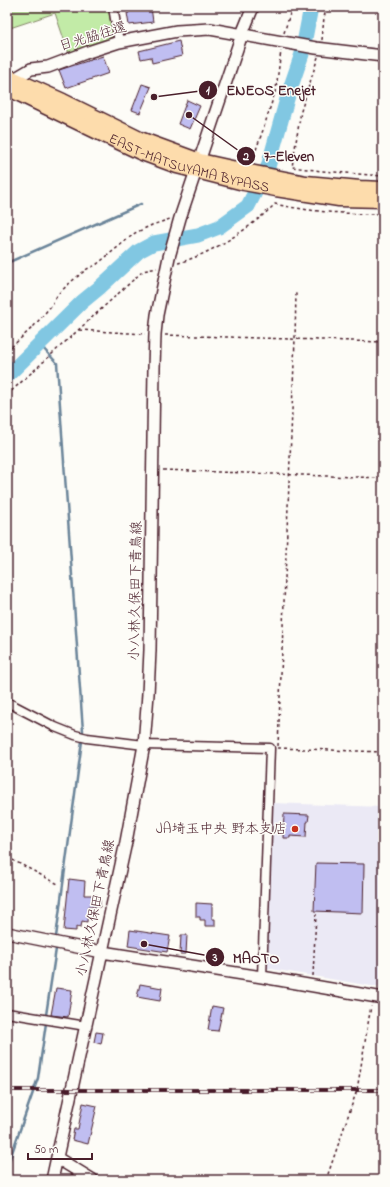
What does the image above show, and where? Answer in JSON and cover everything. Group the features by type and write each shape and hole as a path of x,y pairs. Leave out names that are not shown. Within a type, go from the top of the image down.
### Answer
{"highway":[{"name":"EAST-MATSUYAMA BYPASS","path":"9,82 63,100 140,139 198,166 248,173 279,184 339,199 383,200"},
{"name":"EAST-MATSUYAMA BYPASS","path":"279,184 306,183 383,189"}],"main road":[{"name":"小八林久保田下青鳥線","path":"52,1180 126,842 144,745 150,650 155,334 158,315 179,221 242,34 253,7"},
{"name":"日光脇往還","path":"9,82 31,70 48,67 119,42 177,32 210,29 319,48"},
{"path":"319,48 383,56"},
{"path":"7,933 102,952 262,977 378,998"},
{"path":"57,1158 94,1180"}],"street":[{"path":"113,7 119,42"},
{"path":"7,702 55,727 76,735 98,740 144,745 274,748 262,977"},
{"path":"7,1012 86,1026"}],"path":[{"path":"248,173 276,89 292,7"},
{"path":"327,7 319,48 301,111 292,167 383,176"},
{"path":"7,395 144,271 169,261 203,254 229,239 275,204 315,211 352,214 383,214"},
{"path":"7,351 34,326 51,306 58,294 87,269 96,264 135,233 164,220 179,221"},
{"path":"296,292 290,475 274,748 383,752"},
{"path":"79,330 383,342"},
{"path":"153,470 383,478"},
{"path":"7,857 58,884"},
{"path":"313,978 316,914"},
{"path":"326,1180 356,1090 378,998"}],"shaded area":[{"path":"272,803 383,807 383,988 266,968"}],"green space":[{"path":"7,7 108,7 113,35 110,39 69,54 55,13 7,29"}],"building":[{"path":"129,7 151,7 153,22 129,25 127,13 129,13"},
{"path":"179,41 182,56 152,63 151,57 141,59 139,51"},
{"path":"103,56 109,73 66,88 59,70"},
{"path":"142,84 151,87 140,113 132,110"},
{"path":"187,100 200,106 190,129 178,124"},
{"name":"JA埼玉中央 野本支店","path":"284,814 309,815 306,837 290,836 290,838 283,838"},
{"path":"316,863 364,864 363,913 314,911"},
{"path":"69,879 85,881 84,895 97,895 97,900 100,900 100,907 88,906 87,922 82,921 81,927 76,926 76,931 64,930"},
{"path":"196,903 212,904 212,919 215,919 215,926 205,926 205,920 200,920 200,917 196,917"},
{"path":"130,930 170,936 167,952 128,946"},
{"path":"181,935 187,935 186,954 180,954"},
{"path":"140,984 162,988 160,1001 137,997"},
{"path":"56,988 72,990 68,1017 51,1015"},
{"path":"212,1006 223,1008 218,1031 208,1030"},
{"path":"96,1032 103,1033 101,1044 94,1042"},
{"path":"83,1103 97,1106 88,1144 72,1140 74,1129 78,1129"}],"waterway":[{"path":"7,376 82,302 139,251 154,243 198,235 219,227 248,206 268,167 289,92 302,54 311,7"},
{"path":"7,263 141,204"},
{"path":"40,345 57,363 83,731"},
{"path":"56,937 82,741"},
{"path":"46,1015 56,949"},
{"path":"7,1167 38,1078 46,1023"}],"railway":[{"path":"7,1090 383,1090"}],"place":[{"name":"ENEOS Enejet","path":"154,97"},
{"name":"7-Eleven","path":"189,115"},
{"name":"JA埼玉中央 野本支店","path":"295,829"},
{"name":"MAOTO","path":"144,944"}]}
